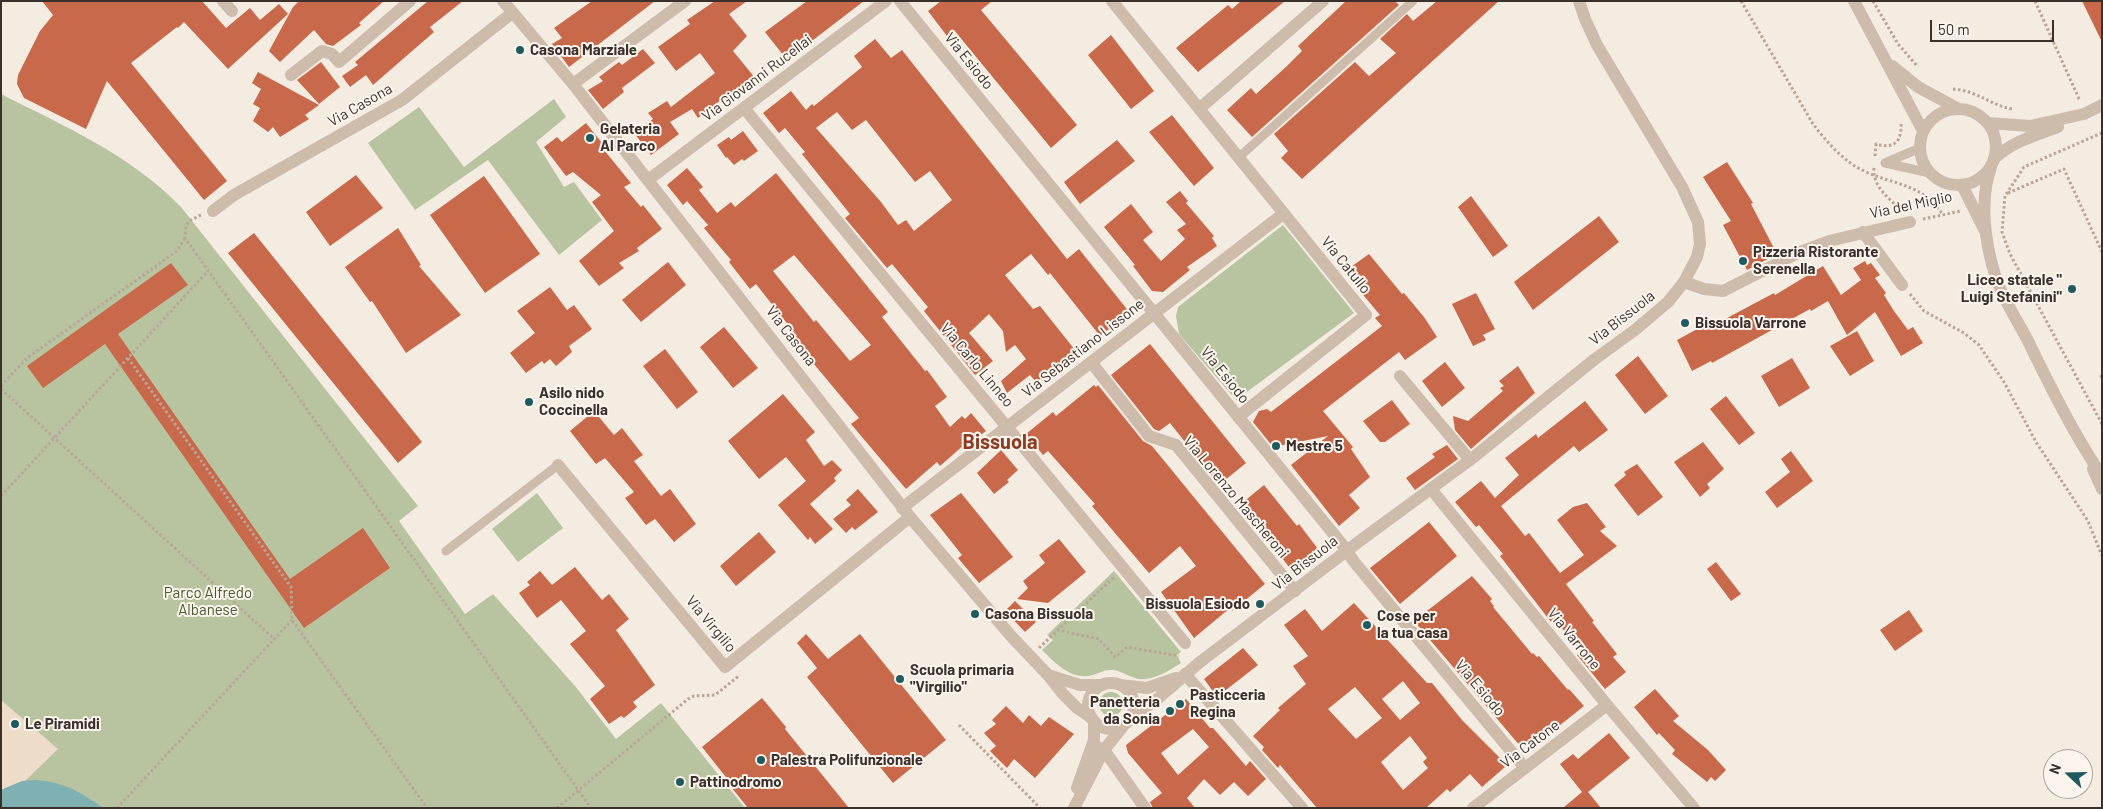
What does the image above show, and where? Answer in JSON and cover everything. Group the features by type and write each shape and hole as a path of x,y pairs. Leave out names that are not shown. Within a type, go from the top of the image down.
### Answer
{"street":[{"path":"292,75 322,51 332,54 339,62 410,1"},
{"path":"573,84 685,1"},
{"name":"Via Giovanni Rucellai","path":"648,180 886,1"},
{"name":"Via Catullo","path":"1112,1 1366,315 1238,417"},
{"path":"1199,109 1323,1"},
{"name":"Via Bissuola","path":"1073,808 1099,747 1128,720 1155,701 1185,674 1346,551 1470,460 1595,359 1658,312 1684,282 1697,257 1700,233 1698,222 1682,187 1605,60 1585,19 1579,1"},
{"path":"1854,1 1923,131"},
{"name":"Via Esiodo","path":"903,3 1346,551 1525,768"},
{"name":"Via Casona","path":"213,210 234,195 402,100 506,4 573,84 906,513 1011,636 1071,702 1093,720"},
{"path":"1883,57 1918,87 1957,108 1969,110 1980,115 1988,123 1995,141 1992,163 1987,177 1986,231 1997,281 2088,455 2102,489"},
{"path":"1988,123 2030,126 2084,114 2102,106"},
{"name":"Via Carlo Linneo","path":"744,108 1185,643"},
{"path":"1957,108 1937,115 1923,131 1920,148 1925,165 1930,172 1945,182 1962,185 1978,179 2006,148 2076,121 2084,114"},
{"path":"1962,185 1986,231"},
{"name":"Via Sebastiano Lissone","path":"906,513 1007,427 1283,214"},
{"name":"Via del Miglio","path":"1684,282 1704,289 1724,291 1800,252 1829,241 1910,222"},
{"name":"Via del Miglio","path":"1863,232 1902,285"},
{"name":"Via Lorenzo Mascheroni","path":"1091,362 1149,436 1176,445 1295,591"},
{"path":"1400,376 1470,460"},
{"path":"2088,455 2102,476"},
{"name":"Via Virgilio","path":"558,465 725,667 906,513"},
{"name":"Via Varrone","path":"1431,489 1607,705 1694,808"},
{"path":"1185,674 1302,808"},
{"name":"Via Bissuola","path":"1119,685 1147,688 1185,674"},
{"name":"Via Casona","path":"1048,675 1080,685 1102,685"},
{"path":"1111,683 1119,685 1127,690 1132,699 1133,708 1128,720 1112,729 1102,727 1093,720 1089,713 1089,702 1094,692 1102,685 1111,683"},
{"name":"Via Catone","path":"1474,808 1607,705"},
{"name":"Via Bissuola","path":"1093,720 1099,747"},
{"path":"1099,747 1145,808"}],"lane":[{"path":"1238,158 1413,1"},
{"path":"1920,148 1884,164 1930,172"},
{"path":"446,551 558,465"}],"path":[{"path":"1741,1 1813,124 1822,135 1840,153 1862,170 1899,185 1911,186 1922,192 1943,215"},
{"path":"1873,1 1898,44 1923,73"},
{"path":"2035,1 2081,102 2075,104"},
{"path":"1950,88 1962,89 1980,95 2004,108 2017,110"},
{"path":"2102,133 2024,166 2005,196 2002,232 2006,247 2102,424"},
{"path":"2008,193 2064,169 2102,252"},
{"path":"213,210 188,222 184,229 185,238 591,808"},
{"name":"Via del Miglio","path":"1910,222 1965,210"},
{"path":"185,238 177,251 27,358 1,388 273,638"},
{"path":"1,496 208,270"},
{"path":"1902,285 1924,311 1964,333 1979,345 2004,382 2036,442 2088,521 2102,556"},
{"path":"128,358 291,587 292,620 427,808"},
{"path":"1036,650 1124,568"},
{"path":"117,808 273,638 292,620"},
{"path":"1057,630 1099,639 1115,657 1127,647 1188,658"},
{"path":"557,808 669,715"},
{"path":"959,725 1040,808"}],"green space":[{"name":"Parco Alfredo Albanese","path":"1,94 72,130 119,157 141,172 181,207 418,506 399,521 465,614 493,594 575,686 616,739 661,703 745,808 1,808"},
{"path":"554,99 566,117 536,142 564,187 574,182 602,220 559,255 488,160 415,210 368,143 419,107 464,167"},
{"path":"1283,225 1354,313 1236,400 1179,334 1176,316 1178,307"},
{"path":"537,493 563,528 518,562 492,529"},
{"path":"1114,571 1181,652 1177,655 1181,663 1153,678 1135,678 1113,670 1081,676 1062,668 1042,650 1053,640 1047,635"},
{"path":"1111,692 1120,695 1123,704 1120,713 1111,716 1102,713 1099,704 1102,695"}],"shaded area":[{"name":"Le Piramidi","path":"1,700 58,749 25,781 1,790"}],"water":[{"path":"35,780 63,785 102,807 1,808 1,790 22,781"}],"building":[{"path":"42,1 202,1 226,28 250,8 260,20 279,4 288,14 228,69 184,22 131,63 227,181 204,200 107,81 86,129 24,98 17,84 18,75 40,31 53,15"},
{"path":"299,1 384,1 359,23 361,25 333,46 326,44 314,30 280,62 269,51 293,7"},
{"path":"428,1 463,1 430,27 434,32 373,85 366,75 350,87 342,76 358,65 355,62"},
{"path":"592,1 655,1 569,67 552,44 562,38 554,28"},
{"path":"715,1 747,1 729,14 747,36 733,51 756,79 734,96 731,92 698,118 692,109 670,122 679,134 651,155 634,133 653,119 648,113 667,101 671,107 715,73 700,53 676,71 658,47 690,24 687,20"},
{"path":"807,1 864,1 787,60 765,32"},
{"path":"941,1 992,1 981,10 1077,125 1051,148 954,30 947,36 928,11"},
{"path":"1241,1 1285,1 1198,72 1176,48 1228,5 1232,9"},
{"path":"1346,1 1395,1 1399,5 1252,137 1227,110 1251,88 1256,94 1286,67 1302,51 1298,46"},
{"path":"1437,1 1499,1 1302,179 1281,158 1288,151 1274,134 1355,62 1369,76 1396,53 1380,39 1407,14 1413,21"},
{"path":"2082,1 2102,1 2102,42"},
{"path":"1111,35 1154,91 1131,109 1088,55"},
{"path":"875,39 891,58 902,50 1067,259 1079,249 1130,313 1100,336 1050,273 1048,275 1031,254 1005,275 1033,309 1040,306 1079,355 1050,379 1046,375 1036,382 1030,375 1007,393 1001,381 1026,359 1015,345 1006,352 1003,331 989,314 969,333 993,361 975,375 924,311 928,307 892,264 887,268 845,218 850,214 802,154 805,152 785,128 779,133 763,113 791,91 806,110 812,104 814,106 862,67 854,56","holes":["837,112 852,130 866,120 915,182 930,171 952,200 914,231 906,220 898,225 881,202 816,128"]},
{"path":"643,49 655,63 622,88 624,92 603,109 588,90 603,81 599,77 619,62 622,65"},
{"path":"321,62 340,87 319,104 297,80"},
{"path":"258,72 319,105 305,115 309,119 280,137 273,127 268,132 253,121 260,108 253,104 261,89 252,83"},
{"path":"1172,115 1214,168 1194,186 1149,132"},
{"path":"586,123 606,148 604,150 631,183 624,187 641,207 643,205 662,229 637,248 639,251 619,263 624,268 599,286 579,261 614,231 592,202 601,195 573,172 566,176 544,147 557,137 562,142"},
{"path":"743,131 758,151 744,161 742,159 734,165 726,158 717,145 729,137 731,140"},
{"path":"1117,140 1135,161 1080,204 1064,182"},
{"path":"1727,162 1753,203 1751,204 1777,254 1747,270 1723,225 1731,221 1703,177"},
{"path":"687,168 703,187 699,190 717,213 731,202 735,207 776,173 888,312 882,317 925,371 927,370 947,397 935,406 950,427 962,416 965,419 971,413 986,431 967,445 965,444 940,466 937,462 906,489 851,424 859,418 793,339 797,336 756,284 750,289 729,262 731,260 704,228 708,225 687,201 683,205 667,185","holes":["794,255 871,345 850,361 816,320 814,322 773,271"]},
{"path":"356,175 383,208 330,246 306,212"},
{"path":"484,176 540,254 485,293 430,215"},
{"path":"1180,191 1188,201 1186,203 1214,236 1212,238 1217,246 1187,267 1190,270 1163,292 1152,291 1133,266 1135,265 1104,227 1131,204 1153,232 1143,240 1161,261 1185,239 1177,230 1186,224 1166,202"},
{"path":"1471,196 1508,246 1493,257 1458,207"},
{"path":"1599,216 1619,242 1533,310 1514,282"},
{"path":"398,228 421,265 419,266 461,315 406,353 372,301 370,302 345,267"},
{"path":"254,233 422,442 398,463 228,253"},
{"path":"1369,254 1424,317 1437,337 1405,360 1399,352 1323,411 1353,447 1351,449 1370,477 1349,495 1360,508 1339,526 1291,465 1328,436 1273,447 1253,422 1259,411 1267,409 1271,412 1382,326 1375,318 1380,315 1344,272"},
{"path":"1865,261 1867,265 1871,263 1880,275 1875,278 1886,293 1884,295 1894,311 1908,330 1913,327 1923,343 1901,356 1875,312 1847,335 1828,301 1712,363 1711,361 1692,371 1677,340 1712,321 1714,325 1774,293 1775,295 1823,266 1841,295 1861,280 1853,268"},
{"path":"668,262 686,285 641,322 622,300"},
{"path":"171,263 188,285 118,334 290,579 363,528 390,568 304,628 105,344 43,388 27,366"},
{"path":"550,287 567,310 574,305 592,329 569,346 572,352 556,366 550,359 544,364 542,361 526,373 510,353 535,333 517,311"},
{"path":"1476,293 1495,329 1483,335 1486,340 1473,346 1452,304"},
{"path":"724,327 758,368 733,388 700,347"},
{"path":"1857,331 1874,361 1850,376 1830,346"},
{"path":"1150,344 1246,463 1219,485 1170,423 1159,431 1154,429 1111,375"},
{"path":"665,349 698,392 677,409 643,366"},
{"path":"1638,356 1668,396 1645,414 1615,375"},
{"path":"1792,358 1810,388 1779,407 1761,376"},
{"path":"1445,362 1465,388 1442,407 1422,381"},
{"path":"1518,366 1535,393 1471,449 1455,430 1453,416 1468,421 1503,391 1500,388 1504,386 1499,381"},
{"path":"1094,385 1096,387 1098,385 1143,441 1152,446 1265,584 1232,611 1230,608 1194,638 1161,592 1196,566 1180,546 1149,573 1092,506 1095,504 1048,451 1043,455 1026,434 1053,412 1056,416"},
{"path":"783,394 815,432 806,440 824,466 832,460 842,470 834,478 836,481 810,504 833,529 815,544 810,537 808,540 778,505 806,481 786,457 759,479 728,441"},
{"path":"1726,396 1755,433 1739,445 1710,409"},
{"path":"1392,400 1410,424 1385,442 1380,442 1363,421"},
{"path":"1585,401 1608,430 1579,452 1574,446 1501,506 1525,536 1529,533 1560,573 1584,555 1557,520 1573,507 1587,503 1606,527 1600,531 1617,546 1566,584 1617,654 1613,657 1626,672 1605,689 1577,655 1581,652 1554,618 1551,622 1500,556 1503,554 1479,525 1476,527 1455,502 1481,481 1495,498 1519,475 1505,458 1536,434 1538,438"},
{"path":"594,411 614,435 622,428 643,455 634,461 661,496 670,489 696,524 674,542 655,519 646,525 625,498 634,492 605,458 596,464 570,431"},
{"path":"1703,442 1724,469 1707,484 1710,488 1700,497 1674,462"},
{"path":"1447,445 1458,459 1415,490 1406,478 1435,457 1432,454"},
{"path":"1001,450 1018,470 1007,480 1009,482 994,494 977,473"},
{"path":"1791,451 1813,481 1777,508 1765,492 1790,472 1781,459"},
{"path":"1637,464 1663,497 1638,516 1614,485 1626,475 1624,472"},
{"path":"1264,485 1297,526 1299,524 1318,549 1292,571 1241,504"},
{"path":"858,489 878,512 855,530 852,527 846,533 833,519 851,505 846,500"},
{"path":"961,493 1013,557 979,583 958,558 962,555 930,515"},
{"path":"1429,522 1457,556 1400,604 1370,568"},
{"path":"759,532 776,552 736,586 720,566"},
{"path":"1059,539 1086,572 1048,603 1017,599 1028,588 1023,581 1045,563 1039,555"},
{"path":"1716,562 1741,594 1731,601 1707,569"},
{"path":"575,567 602,600 609,594 629,619 616,630 655,685 633,702 637,707 624,718 621,716 609,724 590,699 605,686 570,644 586,631 561,600 537,618 519,593 530,585 527,582 540,571 552,585"},
{"path":"1472,576 1492,599 1490,601 1493,607 1532,654 1537,657 1539,656 1584,706 1530,749 1526,744 1521,747 1414,621"},
{"path":"1015,601 1036,622 1025,632 1005,611"},
{"path":"1354,603 1427,683 1432,683 1462,720 1503,761 1501,763 1505,767 1482,787 1470,774 1450,792 1447,789 1426,808 1317,808 1280,765 1278,768 1262,750 1264,747 1253,736 1280,710 1278,708 1306,684 1293,666 1308,656 1284,625 1305,609 1322,631","holes":["1403,681 1420,703 1400,720 1382,699","1355,687 1382,718 1356,739 1328,709","1410,736 1427,758 1423,762 1428,768 1403,790 1381,762"]},
{"path":"1909,610 1923,631 1895,651 1880,630"},
{"path":"806,634 828,659 860,634 946,740 893,783 807,677 817,668 797,643"},
{"path":"1243,648 1258,665 1217,697 1204,679"},
{"path":"1655,689 1679,716 1673,721 1708,750 1726,770 1715,781 1711,777 1707,782 1672,754 1675,750 1659,733 1657,735 1634,707"},
{"name":"Palestra Polifunzionale","path":"762,698 849,808 748,808 731,787 733,786 702,747"},
{"path":"1186,699 1246,766 1250,761 1266,779 1248,796 1234,782 1220,795 1204,779 1187,798 1195,808 1153,808 1150,802 1162,793 1128,753 1126,745","holes":["1193,729 1209,747 1178,775 1161,753"]},
{"path":"1006,706 1023,723 1029,715 1041,726 1049,717 1074,734 1035,778 1014,759 1007,768 990,751 996,746 984,733 996,724 992,720"},
{"path":"1609,733 1630,758 1588,792 1601,808 1563,808 1582,792 1560,764 1573,754 1578,759"}],"place":[{"name":"Casona Marziale","path":"520,50"},
{"name":"Gelateria Al Parco","path":"590,138"},
{"name":"Pizzeria Ristorante Serenella","path":"1743,261"},
{"name":"Liceo statale \" Luigi Stefanini\"","path":"2072,289"},
{"name":"Bissuola Varrone","path":"1685,323"},
{"name":"Asilo nido Coccinella","path":"529,402"},
{"name":"Mestre 5","path":"1276,446"},
{"name":"Bissuola Esiodo","path":"1260,604"},
{"name":"Casona Bissuola","path":"975,614"},
{"name":"Cose per la tua casa","path":"1367,625"},
{"name":"Scuola primaria \"Virgilio\"","path":"900,679"},
{"name":"Pasticceria Regina","path":"1180,704"},
{"name":"Panetteria da Sonia","path":"1170,711"},
{"name":"Le Piramidi","path":"15,724"},
{"name":"Palestra Polifunzionale","path":"761,760"},
{"name":"Pattinodromo","path":"680,782"}],"district":[{"name":"Bissuola","path":"1000,442"}]}
